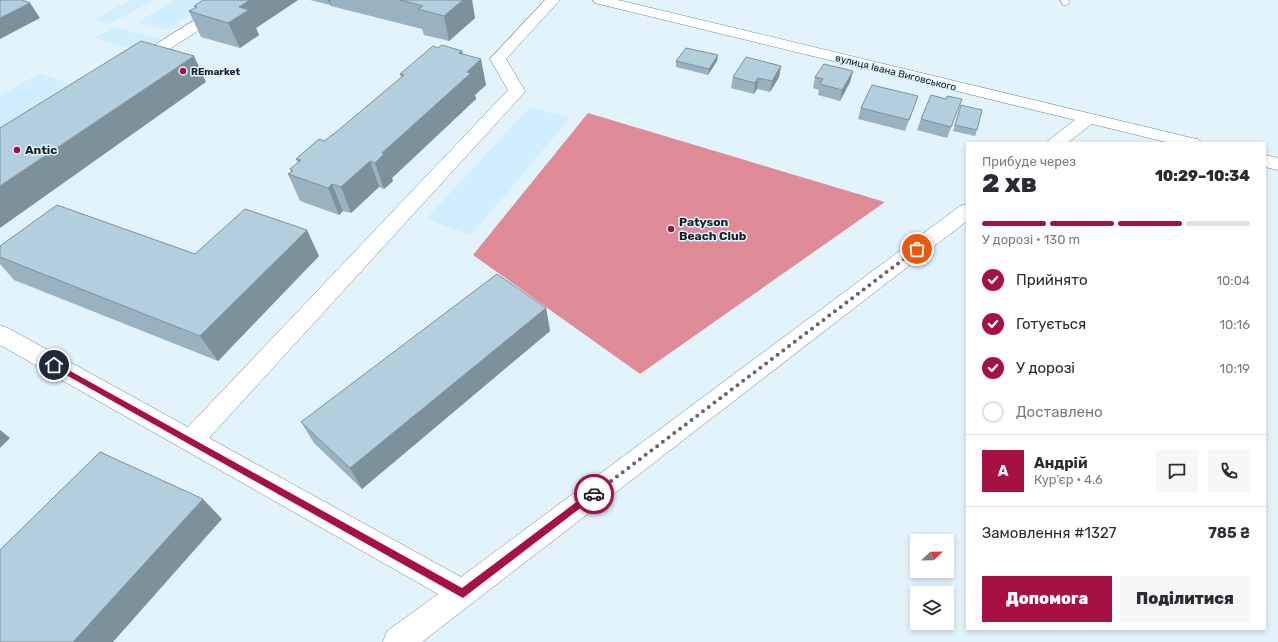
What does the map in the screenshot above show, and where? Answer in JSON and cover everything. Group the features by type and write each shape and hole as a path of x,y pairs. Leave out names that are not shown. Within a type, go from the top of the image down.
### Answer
{"street":[{"path":"121,73 236,0"},
{"path":"191,441 517,91 498,59 553,0"},
{"name":"вулиця Івана Виговського","path":"600,0 1188,142"},
{"path":"1057,142 1089,118"},
{"path":"1266,161 1278,164"},
{"path":"398,642 966,212"},
{"path":"0,334 463,593"}],"shaded area":[{"path":"130,0 153,0 110,24 95,19"},
{"path":"175,0 214,0 166,30 138,22"},
{"path":"113,27 161,39 142,52 94,38"},
{"path":"40,73 75,86 0,131 0,96"},
{"path":"530,107 570,118 471,235 426,219"},
{"name":"Patyson Beach Club","path":"588,113 885,202 640,374 473,255"}],"building":[{"path":"0,0 22,0 30,3 0,18"},
{"path":"203,0 250,0 239,7 249,10 228,23 189,11 197,7 194,6"},
{"path":"400,0 463,0 444,16 418,9 423,6"},
{"path":"141,41 194,56 0,186 0,128"},
{"path":"442,45 462,51 459,53 481,59 467,72 471,73 382,153 384,154 375,163 370,161 341,187 332,184 328,188 288,174 293,171 290,169 301,160 296,159 319,139 324,141 335,133 404,75 400,74 433,46 438,48"},
{"path":"686,48 718,55 709,69 676,61"},
{"path":"746,57 781,66 772,81 758,78 755,83 733,77"},
{"path":"824,64 853,71 842,90 820,84 823,79 815,77"},
{"path":"872,85 918,96 909,120 861,108"},
{"path":"931,95 946,99 947,96 962,99 951,127 921,119"},
{"path":"961,105 982,110 977,130 955,125"},
{"path":"57,205 195,254 245,209 307,230 200,336 0,257 0,246"},
{"path":"497,274 546,308 350,468 301,422"},
{"path":"100,452 203,499 73,642 0,642 0,550"}],"way so far":[{"path":"594,494 917,249"}],"place":[{"name":"REmarket","path":"183,71"},
{"name":"Antic","path":"17,150"},
{"name":"Patyson Beach Club","path":"671,229"}],"route":[{"path":"54,365 463,593 594,494"}]}
